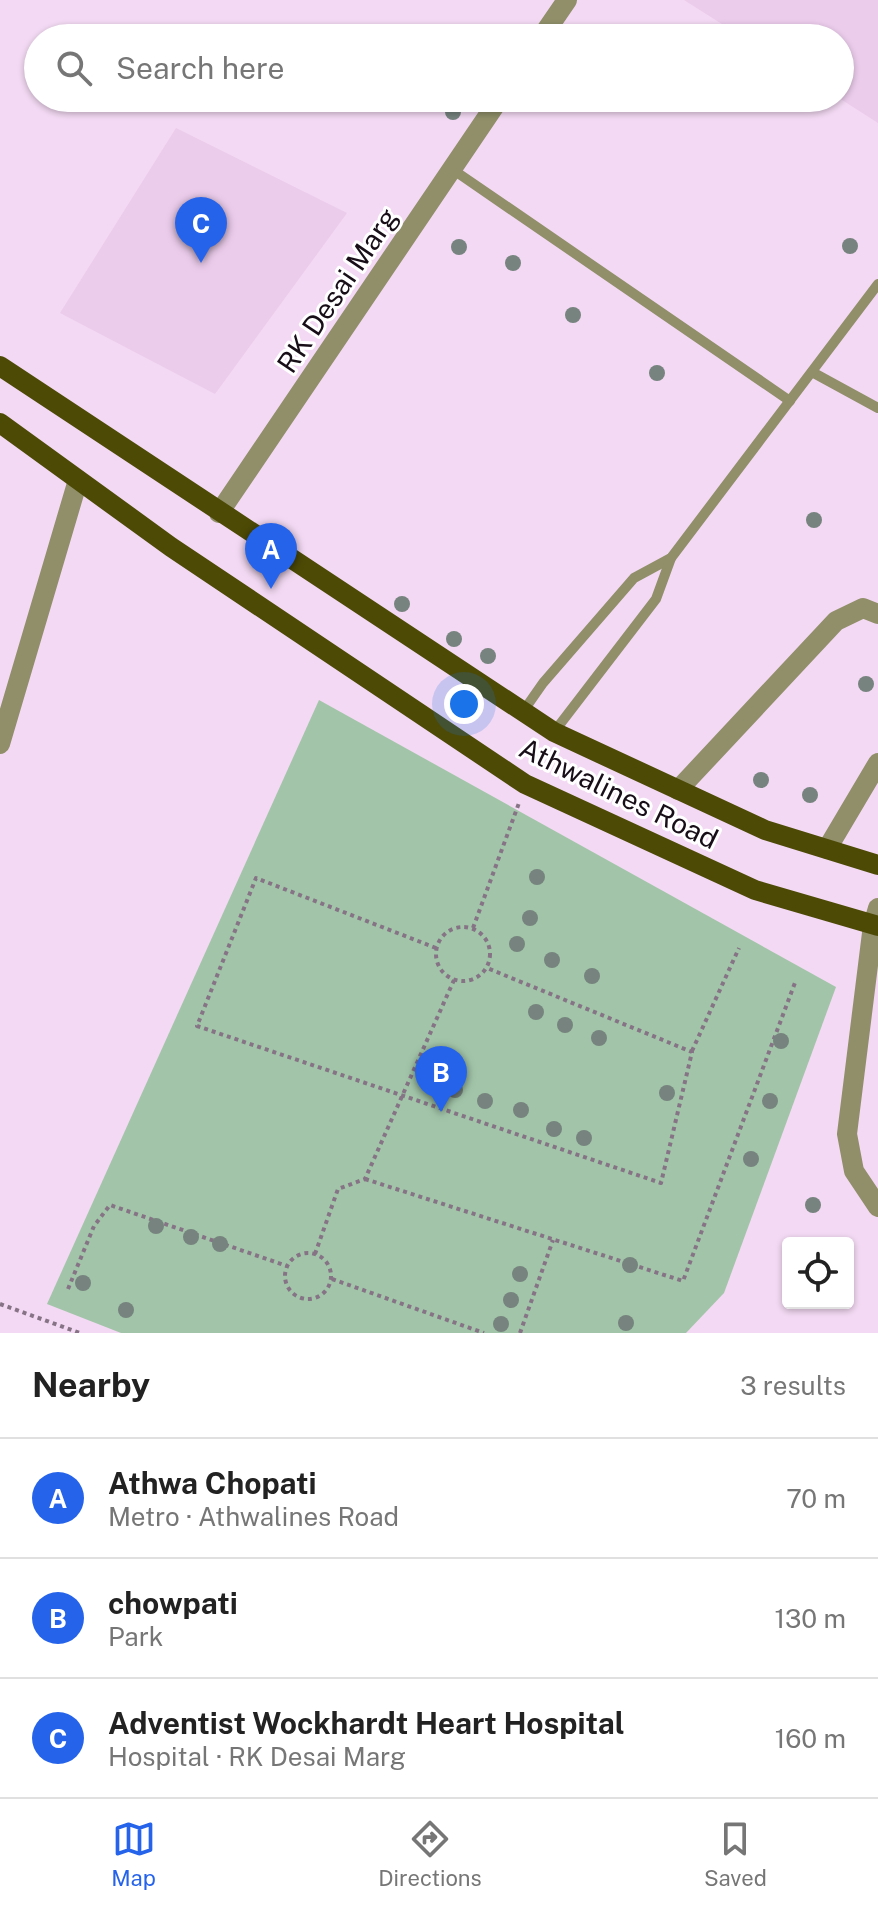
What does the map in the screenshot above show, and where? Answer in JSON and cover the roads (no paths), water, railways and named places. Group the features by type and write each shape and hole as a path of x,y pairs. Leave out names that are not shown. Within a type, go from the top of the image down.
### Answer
{"main road":[{"name":"Athwalines Road","path":"0,366 554,732 765,830 878,865"},
{"name":"Athwalines Road","path":"0,423 171,547 525,784 755,890 876,919"}],"street":[{"path":"551,24 567,0"},
{"name":"RK Desai Marg","path":"219,513 491,112"},
{"path":"0,744 78,480"},
{"path":"678,790 836,621 863,608 878,614"},
{"path":"827,849 878,763"},
{"path":"876,919 847,1134 854,1171 878,1207"}],"lane":[{"path":"452,169 790,401"},
{"path":"554,732 656,599 671,558 878,284"},
{"path":"812,372 878,408"},
{"path":"522,713 543,683 634,578 671,558"}],"place":[{"name":"Adventist Wockhardt Heart Hospital","path":"201,263"},
{"name":"Athwa Chopati","path":"271,589"},
{"name":"chowpati","path":"441,1112"}]}
